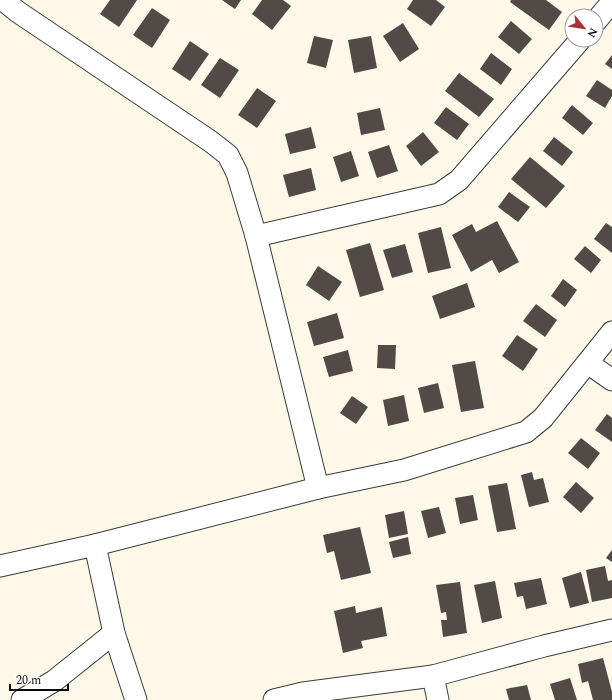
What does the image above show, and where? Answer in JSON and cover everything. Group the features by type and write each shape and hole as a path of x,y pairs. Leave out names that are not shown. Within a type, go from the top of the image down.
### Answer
{"street":[{"path":"3,0 18,12 228,155 237,173 256,236 318,488"},
{"path":"604,12 612,2"},
{"path":"256,236 438,194 447,190 459,180 573,48"},
{"path":"0,566 95,545 318,488 404,470 526,432 543,418 612,332"},
{"path":"588,363 612,380"},
{"path":"95,545 114,632 136,700"},
{"path":"274,700 303,693 433,676 544,646 612,630"},
{"path":"22,700 54,681 114,632"},
{"path":"433,676 438,700"}],"building":[{"path":"110,0 137,0 119,27 100,14"},
{"path":"222,0 241,0 235,9"},
{"path":"262,0 283,0 291,6 272,30 252,14"},
{"path":"413,0 436,0 445,7 431,26 407,9"},
{"path":"511,0 546,0 562,12 549,30 510,2"},
{"path":"152,8 170,20 152,48 133,35"},
{"path":"511,21 532,39 519,54 498,37"},
{"path":"403,23 419,49 400,62 383,36"},
{"path":"314,36 333,40 326,68 307,63"},
{"path":"371,36 377,68 354,73 348,40"},
{"path":"190,41 209,54 190,81 172,69"},
{"path":"491,53 512,69 501,85 480,69"},
{"path":"612,55 612,69 605,64"},
{"path":"220,58 239,70 220,98 201,85"},
{"path":"459,73 494,99 479,117 445,91"},
{"path":"597,80 612,90 612,96 605,108 586,96"},
{"path":"257,88 276,101 257,128 238,115"},
{"path":"572,105 593,123 583,135 562,118"},
{"path":"446,107 469,124 457,140 434,123"},
{"path":"380,108 385,130 361,135 357,113"},
{"path":"311,127 316,148 290,154 285,134"},
{"path":"423,132 439,152 421,166 406,146"},
{"path":"554,137 573,152 562,166 543,151"},
{"path":"389,145 398,171 377,178 368,152"},
{"path":"351,151 359,176 341,182 333,157"},
{"path":"530,157 565,186 546,208 511,179"},
{"path":"311,168 316,190 289,197 283,175"},
{"path":"509,192 530,207 518,222 498,207"},
{"path":"497,221 519,262 499,273 492,260 471,272 452,235 472,224 476,232"},
{"path":"606,223 612,227 612,253 594,239"},
{"path":"441,227 451,268 428,273 418,233"},
{"path":"370,243 384,290 360,297 346,250"},
{"path":"405,244 413,272 392,278 383,250"},
{"path":"585,246 601,260 591,273 574,259"},
{"path":"318,266 342,282 329,301 306,285"},
{"path":"563,279 577,290 565,307 551,296"},
{"path":"467,283 475,307 440,319 432,296"},
{"path":"536,304 557,320 545,337 523,321"},
{"path":"337,313 344,338 314,346 307,322"},
{"path":"517,335 538,349 523,371 502,356"},
{"path":"378,345 396,345 395,369 377,368"},
{"path":"348,350 353,371 329,377 323,357"},
{"path":"475,361 484,408 461,412 452,365"},
{"path":"438,383 444,408 424,413 418,388"},
{"path":"404,395 409,421 388,426 383,400"},
{"path":"352,396 368,407 356,424 340,413"},
{"path":"607,414 612,418 612,442 595,430"},
{"path":"581,438 600,453 588,469 568,453"},
{"path":"532,472 534,480 543,478 549,502 529,507 521,475"},
{"path":"576,482 594,498 581,513 563,497"},
{"path":"507,483 516,529 497,532 488,486"},
{"path":"473,495 478,520 460,524 455,498"},
{"path":"439,507 446,533 428,538 421,511"},
{"path":"404,511 408,534 389,538 385,515"},
{"path":"360,527 371,573 341,580 334,551 327,553 323,535"},
{"path":"408,537 411,554 393,558 389,542"},
{"path":"612,550 612,562 606,558"},
{"path":"605,566 608,581 612,580 612,598 592,602 586,570"},
{"path":"581,572 589,603 570,608 562,578"},
{"path":"541,578 547,604 526,609 523,596 517,597 514,583"},
{"path":"495,581 502,618 482,623 474,585"},
{"path":"460,582 467,633 443,637 441,620 447,620 446,612 441,613 436,585"},
{"path":"355,606 356,613 382,607 387,636 361,641 363,648 343,653 334,611"},
{"path":"603,658 612,692 612,700 593,700 588,681 582,683 578,664"},
{"path":"570,678 577,700 555,700 550,684"},
{"path":"527,685 531,700 509,700 506,689"}]}
